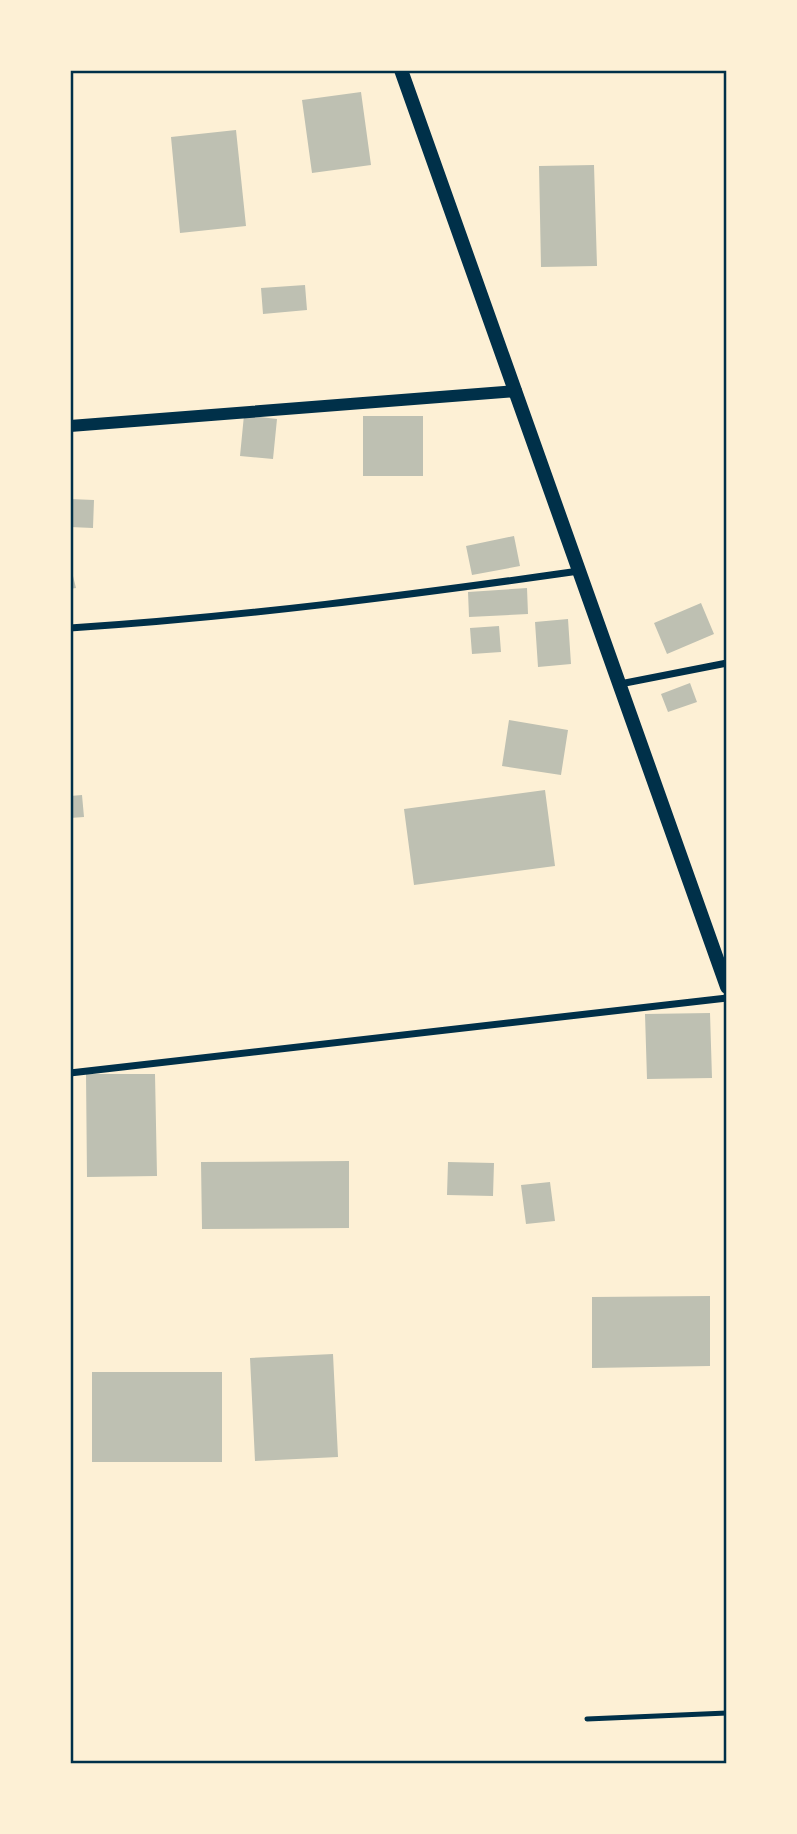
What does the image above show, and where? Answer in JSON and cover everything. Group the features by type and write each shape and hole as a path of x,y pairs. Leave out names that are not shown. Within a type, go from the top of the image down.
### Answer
{"main road":[{"path":"401,70 727,987"}],"street":[{"path":"70,426 516,391"},
{"path":"70,628 167,622 363,601 580,571"},
{"path":"620,684 727,663"},
{"path":"70,1073 727,998"}],"lane":[{"path":"587,1719 727,1713"}],"building":[{"path":"361,92 371,165 312,173 302,100"},
{"path":"236,130 246,226 180,233 171,137"},
{"path":"594,165 597,266 541,267 539,166"},
{"path":"305,285 307,310 263,314 261,288"},
{"path":"244,415 277,419 273,459 240,456"},
{"path":"363,416 423,416 423,476 363,476"},
{"path":"70,499 94,500 93,528 70,527"},
{"path":"514,536 520,566 472,575 466,546"},
{"path":"70,564 76,588 70,589"},
{"path":"527,588 528,614 469,617 468,592"},
{"path":"701,603 714,634 667,654 654,623"},
{"path":"568,619 571,664 538,667 535,622"},
{"path":"499,626 501,652 472,654 470,628"},
{"path":"690,683 697,702 668,712 661,694"},
{"path":"509,720 568,730 561,775 502,766"},
{"path":"545,790 555,866 414,885 404,809"},
{"path":"82,795 84,817 70,818 70,796"},
{"path":"710,1013 712,1078 647,1079 645,1014"},
{"path":"86,1074 155,1074 157,1176 87,1177"},
{"path":"349,1161 349,1228 202,1229 201,1162"},
{"path":"448,1162 494,1163 493,1196 447,1195"},
{"path":"550,1182 555,1221 526,1224 521,1185"},
{"path":"710,1296 710,1366 592,1368 592,1297"},
{"path":"333,1354 338,1457 255,1461 250,1358"},
{"path":"92,1372 222,1372 222,1462 92,1462"}]}
